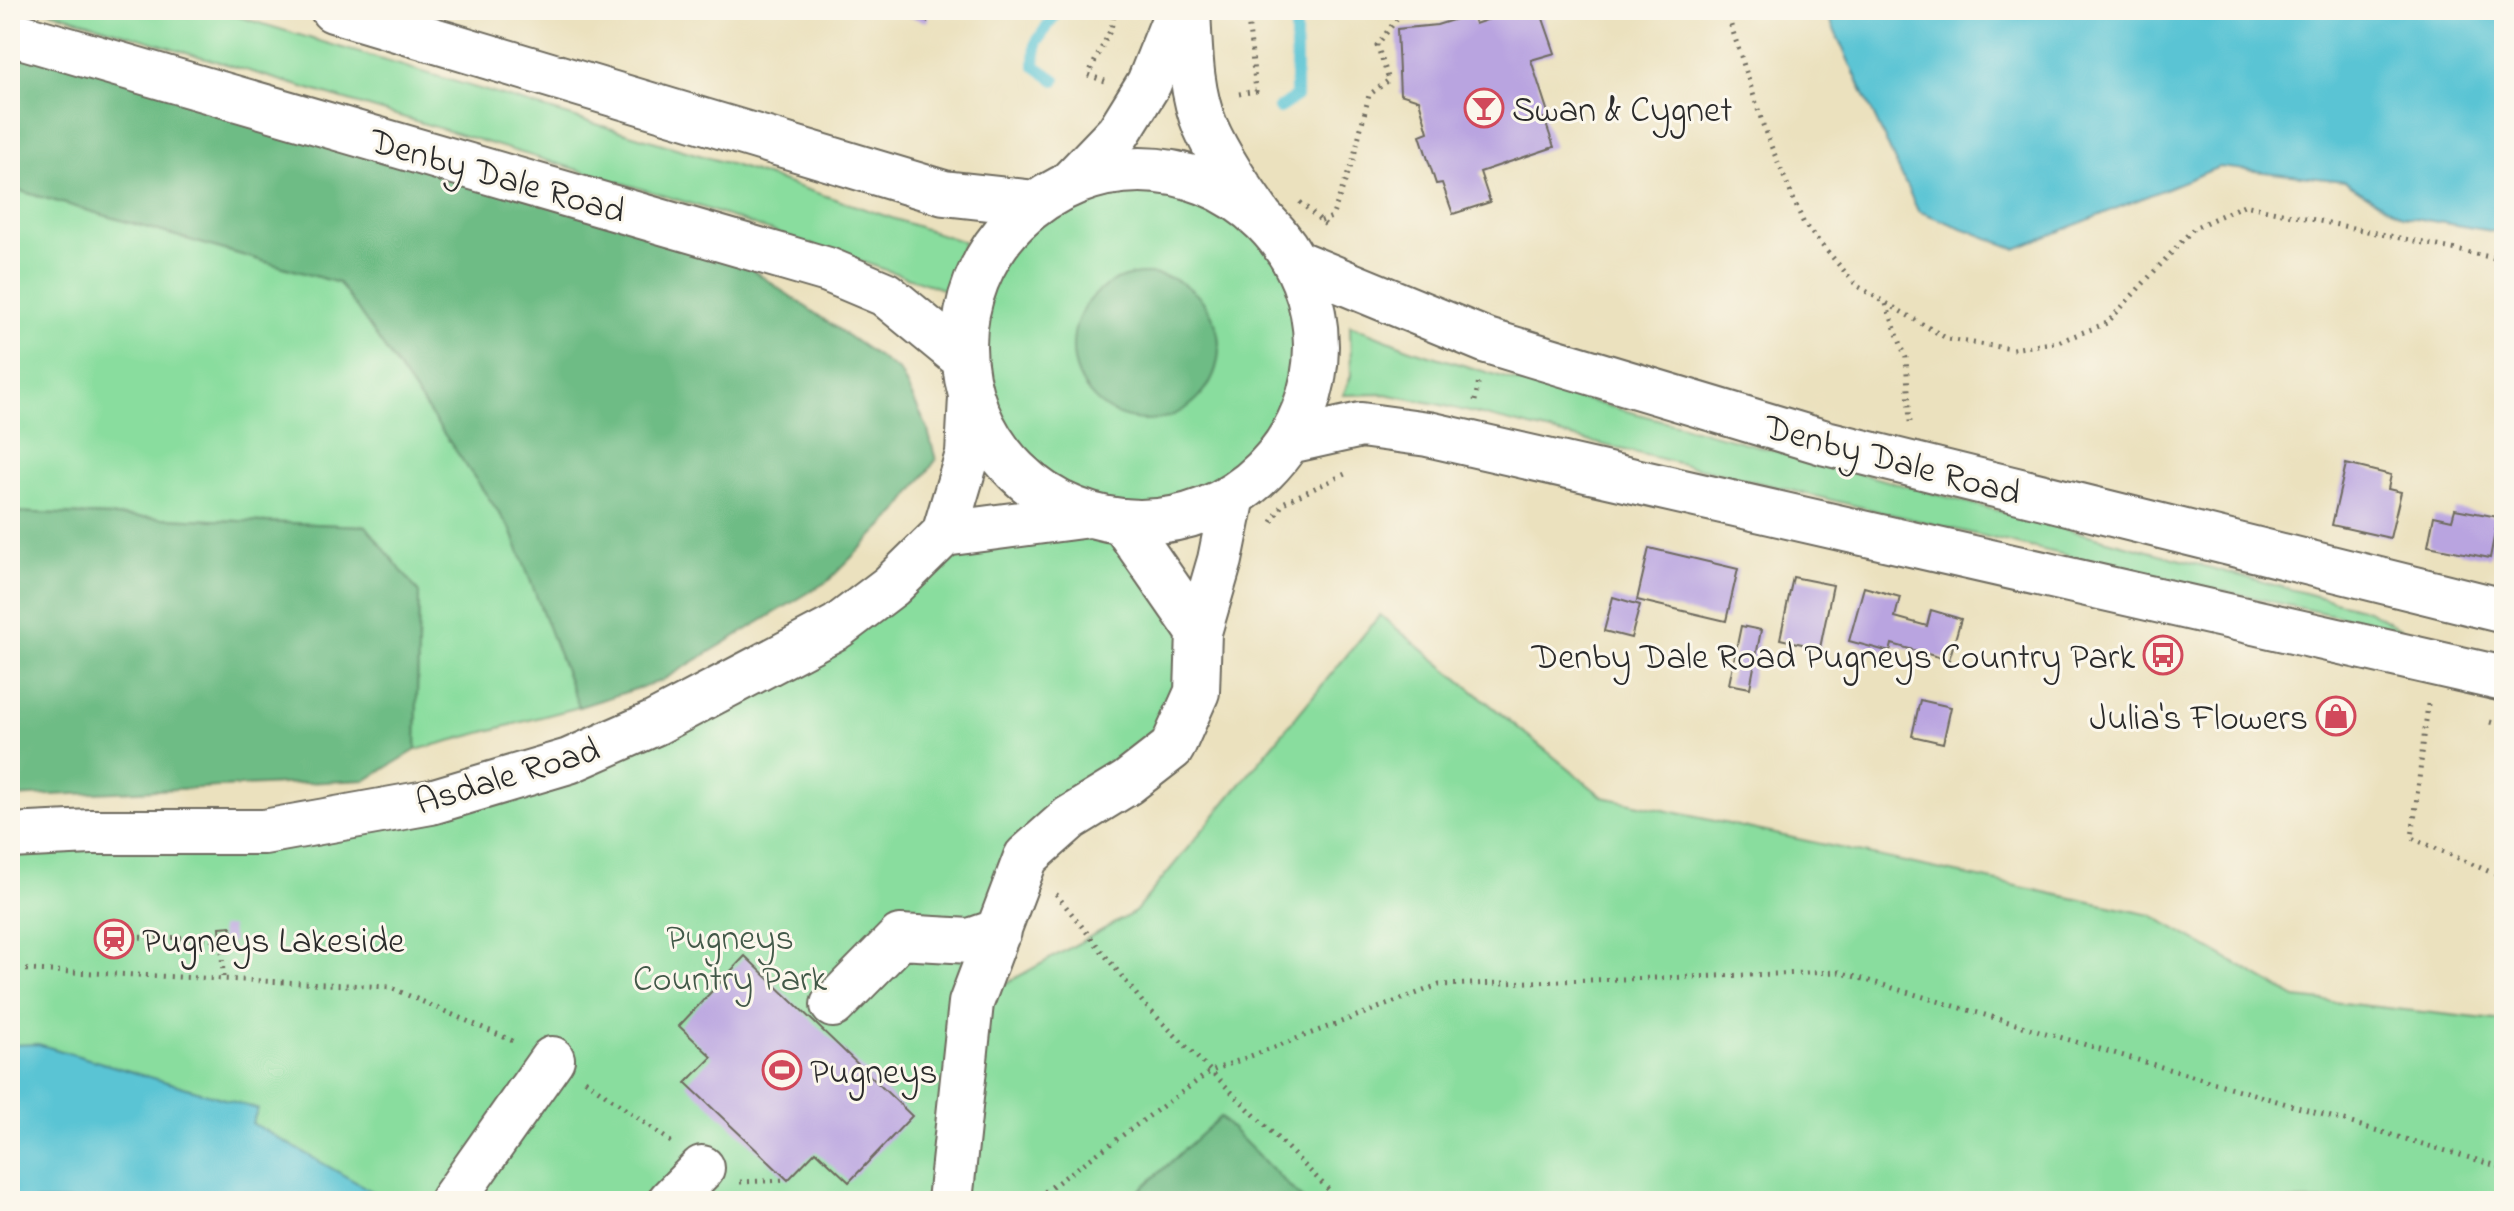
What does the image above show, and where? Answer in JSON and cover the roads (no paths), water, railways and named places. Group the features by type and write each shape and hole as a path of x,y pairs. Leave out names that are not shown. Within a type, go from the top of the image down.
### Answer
{"main road":[{"path":"333,10 944,193 1052,193 1110,171 1146,169 1182,174 1223,189 1259,215"},
{"name":"Asdale Road","path":"10,836 91,832 264,832 431,802 569,761 729,686 837,627 891,586 944,534 968,454 966,315 979,272 1003,234 1118,133 1149,83 1178,10"},
{"path":"944,534 1106,518 1157,522 1196,513 1233,496 1264,472 1289,441 1308,401 1316,356 1313,308 1295,262 1231,174 1204,123 1192,62 1188,10"},
{"name":"Denby Dale Road","path":"10,33 828,270 885,294 968,378"},
{"name":"Denby Dale Road","path":"1295,262 1487,341 1826,443 2504,611"},
{"path":"968,378 987,433 1006,460 1029,483 1057,502 1106,518 1199,632"},
{"name":"Denby Dale Road","path":"1289,441 1361,425 1428,434 2504,679"},
{"path":"954,1196 971,1003 1026,857 1070,818 1127,783 1172,748 1197,692 1199,632 1220,560 1233,496"},
{"path":"833,1005 900,937 970,941 999,931"},
{"path":"452,1201 552,1059"},
{"path":"670,1201 702,1168"}],"water":[{"path":"1825,10 2504,10 2504,233 2402,216 2344,181 2219,167 2016,249 1918,211"},
{"path":"38,1044 258,1109 252,1123 389,1201 10,1201 10,1045"}],"waterway":[{"path":"1055,80 1035,66 1036,43 1058,10"},
{"path":"1279,108 1296,97 1296,10"}],"place":[{"name":"Swan & Cygnet","path":"1484,108"},
{"name":"Denby Dale Road Pugneys Country Park","path":"2163,655"},
{"name":"Julia's Flowers","path":"2336,716"},
{"name":"Pugneys Lakeside","path":"114,939"},
{"name":"Pugneys","path":"782,1070"}],"park label":[{"name":"Pugneys Country Park","path":"730,956"}]}
